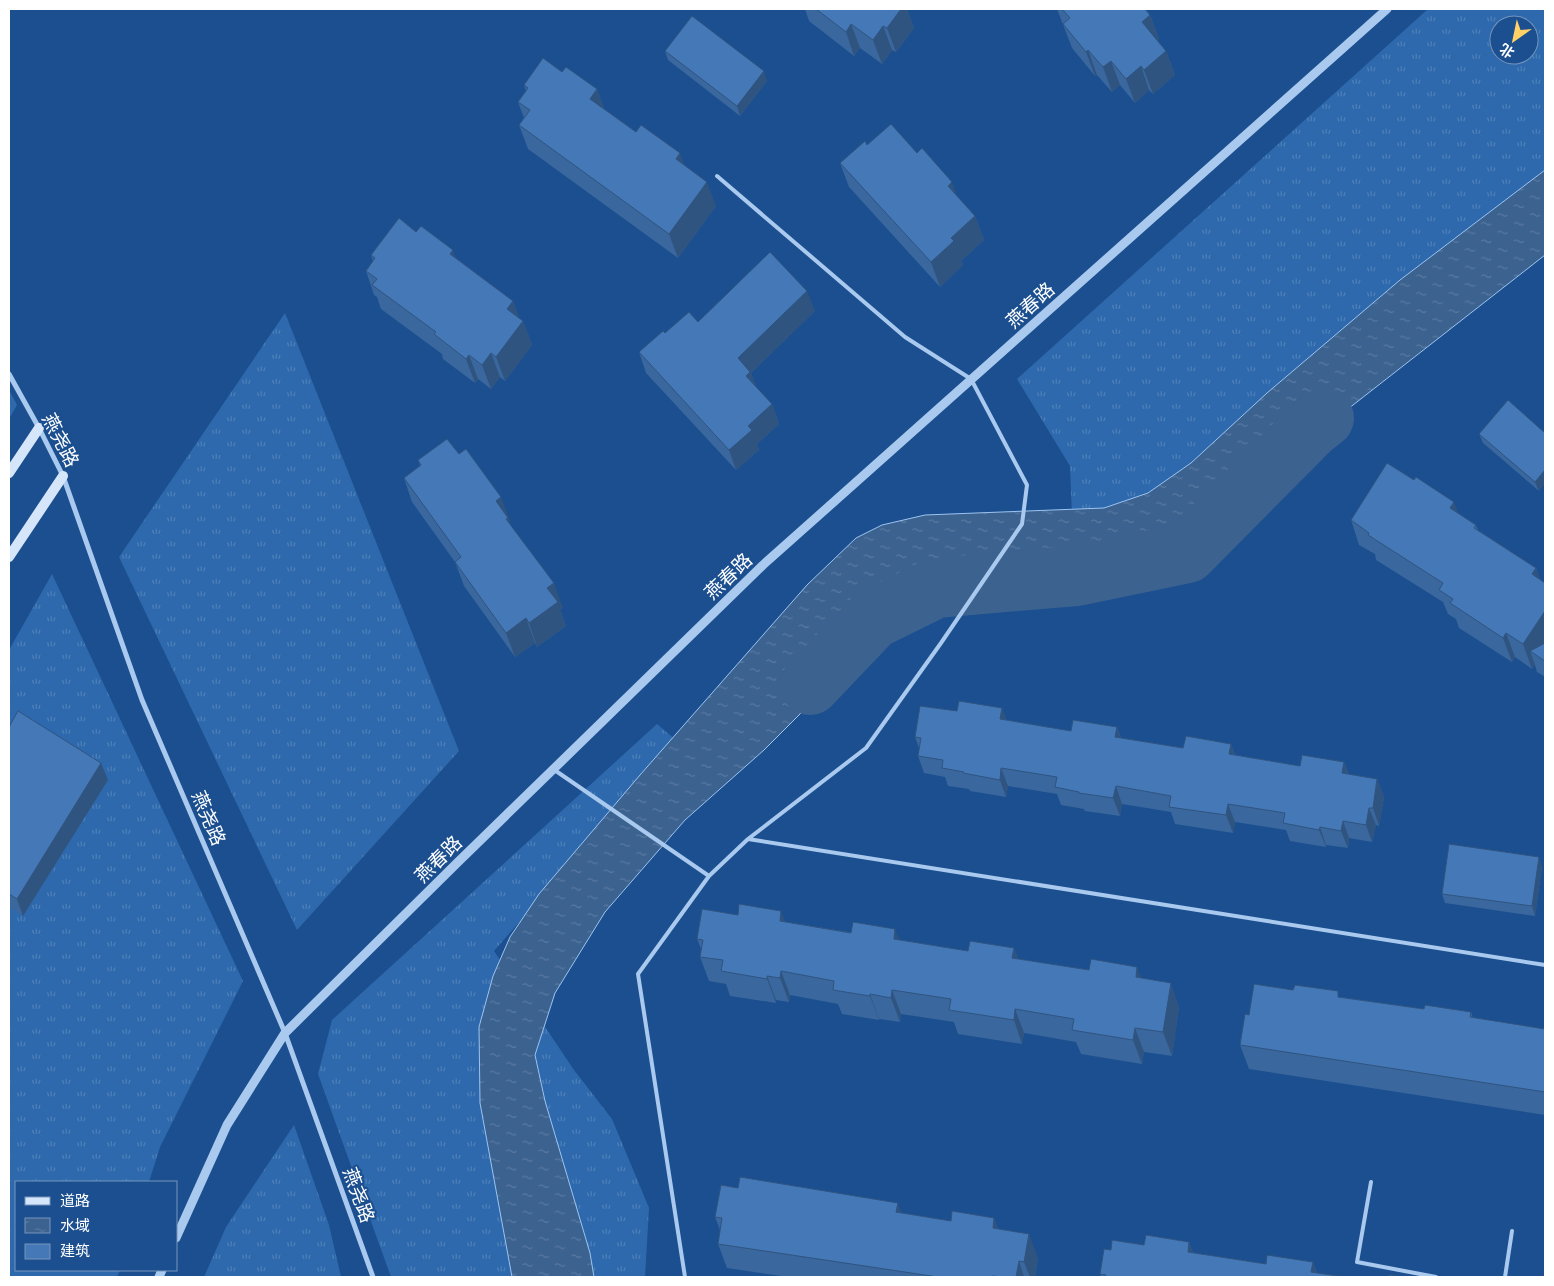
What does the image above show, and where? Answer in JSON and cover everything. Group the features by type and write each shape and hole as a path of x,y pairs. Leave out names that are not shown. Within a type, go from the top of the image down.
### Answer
{"main road":[{"path":"9,474 39,428"},
{"path":"9,557 63,476"}],"street":[{"name":"燕春路","path":"178,1234 227,1125 285,1033 763,565 1387,9"},
{"name":"燕尧路","path":"9,374 63,476 142,700 285,1033 372,1277"}],"lane":[{"path":"685,1277 638,974 709,876 748,838 866,748 941,643 1022,524 1027,485 971,380 906,337 717,176"},
{"path":"553,769 709,876"},
{"path":"748,838 1545,965"},
{"path":"1371,1182 1357,1262 1436,1277"},
{"path":"1505,1277 1512,1231"}],"green space":[{"path":"1428,9 1545,9 1545,193 1133,510 1072,515 1070,466 1017,379"},
{"path":"285,313 459,751 297,930 119,557"},
{"path":"9,390 17,405 9,419"},
{"path":"52,574 243,981 160,1147 149,1181 15,1181 15,1271 120,1271 117,1277 9,1277 9,650"},
{"path":"657,724 677,741 494,951 574,1070 612,1119 649,1208 645,1277 391,1277 318,1074 332,1020"},
{"path":"294,1125 329,1225 341,1277 204,1277 226,1227"}],"water":[{"path":"1545,170 1545,255 1275,466 1195,534 1166,552 1149,557 1081,560 951,572 914,584 885,606 871,620 843,664 817,697 764,750 685,820 605,912 555,993 535,1055 545,1101 590,1253 594,1277 512,1277 480,1103 479,1027 493,976 510,937 539,894 640,775 807,585 856,538 882,525 925,515 1104,508 1148,493 1191,463 1267,393 1400,280"}],"building":[{"path":"816,9 901,9 887,28 883,26 873,40 851,24 846,32"},
{"path":"1062,9 1145,9 1150,15 1142,22 1166,51 1144,70 1141,66 1126,79 1111,61 1103,67 1088,50 1086,52 1063,24 1070,18"},
{"path":"692,16 764,71 737,106 665,51"},
{"path":"543,58 562,72 566,67 597,89 590,99 636,132 641,125 680,153 676,159 707,182 669,234 519,125 530,110 518,102 528,88 524,85"},
{"path":"891,124 917,153 922,148 952,182 948,186 975,216 951,238 954,241 931,262 840,163 865,141 867,145"},
{"path":"399,218 416,232 421,226 453,250 450,254 513,301 507,309 523,321 496,357 491,353 482,365 469,355 466,359 434,334 436,332 372,285 377,279 366,271 375,258 371,255"},
{"path":"770,252 807,291 738,358 750,372 746,376 772,404 748,426 752,430 729,450 639,352 689,312 698,322"},
{"path":"1508,400 1545,433 1545,470 1535,482 1479,434"},
{"path":"447,439 459,454 466,449 501,497 496,501 508,518 506,519 554,583 547,588 558,602 529,623 526,618 506,633 455,562 461,557 404,478 421,465 418,460"},
{"path":"1387,463 1414,480 1416,477 1454,502 1450,508 1476,525 1474,528 1536,568 1532,574 1545,583 1545,611 1523,644 1506,633 1503,638 1450,603 1453,599 1439,590 1443,583 1368,535 1369,533 1351,520"},
{"path":"1545,643 1545,661 1530,651"},
{"path":"959,701 1002,708 1000,719 1071,731 1073,720 1117,727 1115,737 1183,748 1186,736 1231,744 1229,754 1300,766 1302,755 1344,762 1342,773 1377,779 1373,808 1369,808 1366,825 1343,821 1341,831 1320,827 1319,830 1283,823 1285,813 1228,804 1226,815 1169,807 1171,796 1116,786 1113,798 1055,787 1057,777 1001,768 1000,780 942,768 943,760 918,756 921,738 915,737 920,706 957,711"},
{"path":"18,711 101,763 17,899 9,894 9,727"},
{"path":"1449,844 1539,857 1532,906 1442,894"},
{"path":"739,904 781,911 780,921 851,933 853,922 895,929 894,939 968,951 970,941 1014,948 1012,958 1089,970 1091,959 1137,967 1136,977 1171,983 1163,1032 1135,1028 1133,1040 1072,1030 1074,1019 1015,1009 1014,1020 949,1010 951,999 892,990 891,998 833,990 834,981 781,971 780,978 767,976 767,979 721,971 723,960 700,957 703,940 697,939 702,909 738,915"},
{"path":"1254,984 1293,990 1295,985 1338,991 1338,997 1424,1009 1425,1005 1471,1012 1470,1017 1545,1029 1545,1092 1240,1045 1245,1014 1249,1015"},
{"path":"740,1177 898,1203 896,1212 951,1221 952,1211 994,1218 993,1228 1029,1234 1024,1262 1019,1261 1016,1277 938,1277 718,1244 722,1218 715,1217 721,1185 738,1188"},
{"path":"1146,1235 1189,1242 1188,1252 1266,1264 1267,1255 1313,1262 1311,1272 1344,1277 1105,1277 1106,1275 1100,1274 1104,1249 1111,1250 1112,1240 1144,1245"},
{"path":"1389,1275 1406,1277 1389,1277"}],"waterway":[{"path":"810,685 873,619 936,588 1076,576 1187,553 1310,429 1324,418"}]}
